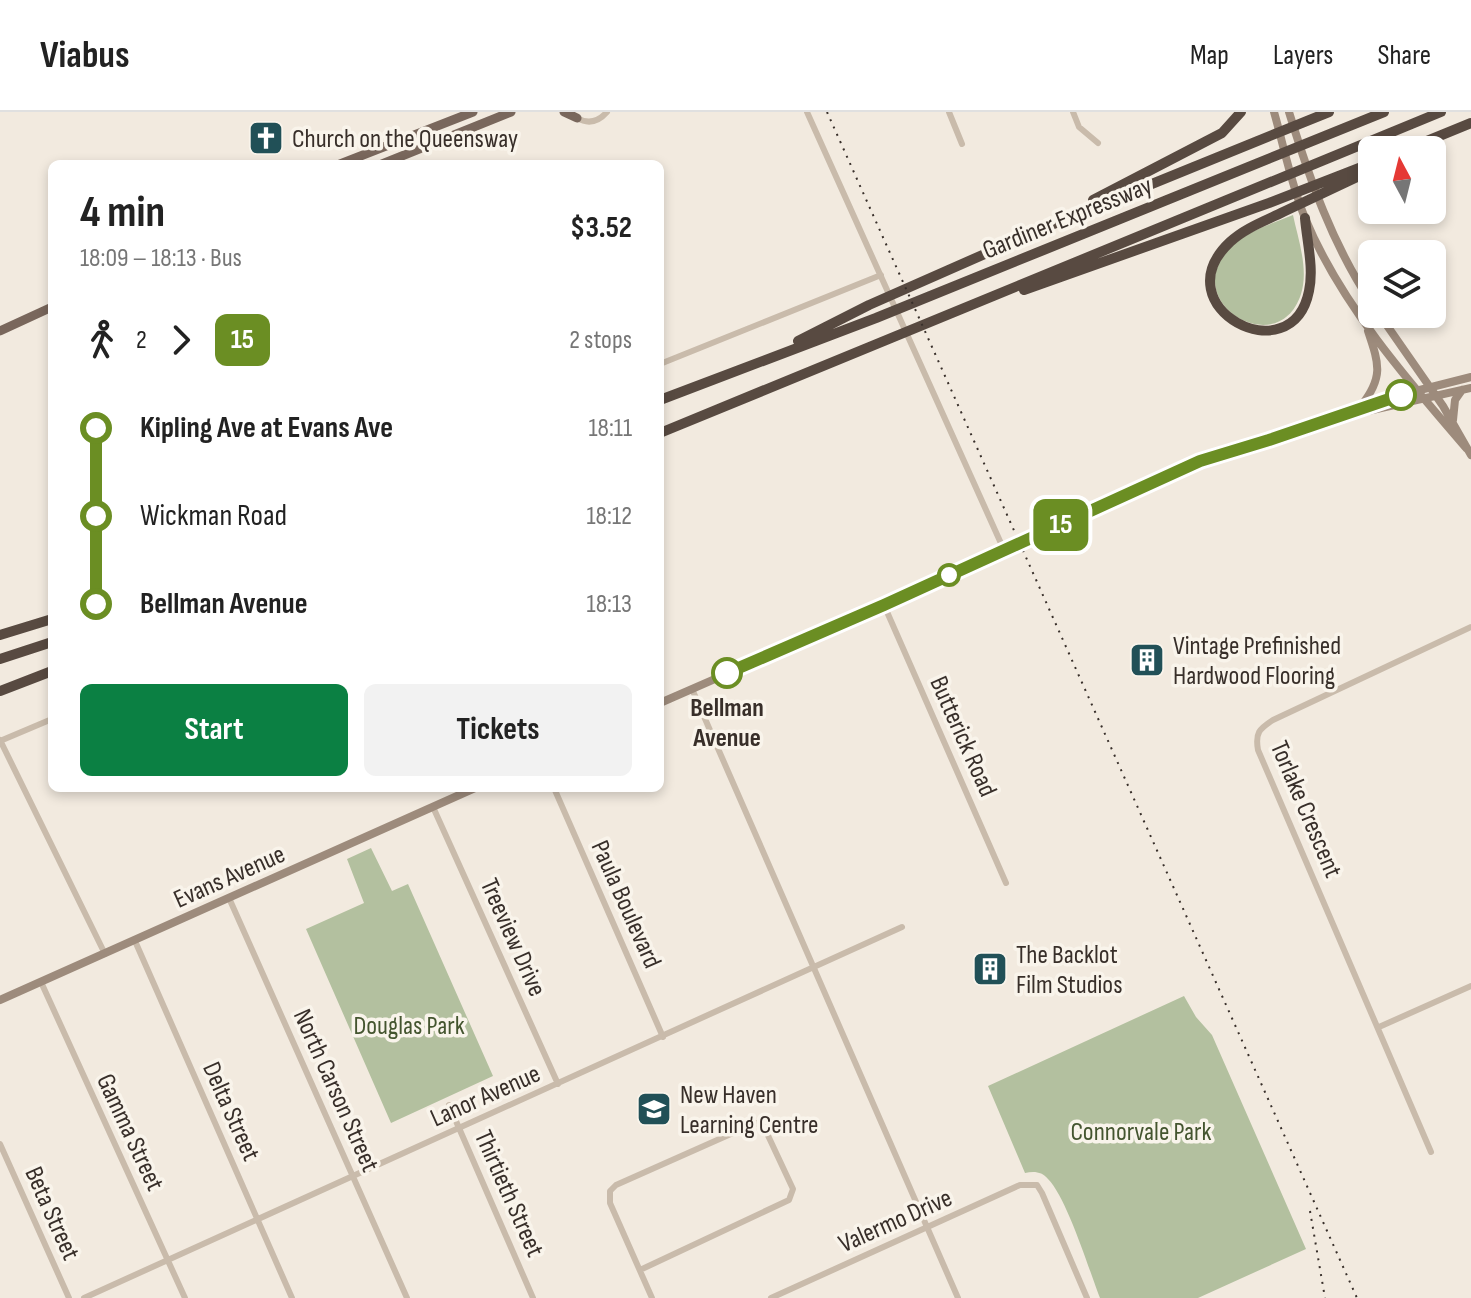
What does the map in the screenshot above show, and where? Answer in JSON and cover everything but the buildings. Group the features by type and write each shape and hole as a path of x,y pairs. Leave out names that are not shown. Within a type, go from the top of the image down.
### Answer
{"highway":[{"path":"1046,227 1222,133 1241,112"},
{"path":"1312,119 1323,112"},
{"name":"Gardiner Expressway","path":"764,359 869,305 1046,227 1329,112"},
{"name":"Gardiner Expressway","path":"664,398 876,318 1384,112"},
{"name":"Gardiner Expressway","path":"664,431 1441,112"},
{"path":"1443,136 1471,123"},
{"path":"1441,136 1451,132"},
{"name":"Gardiner Expressway","path":"949,314 1086,269 1358,168"},
{"path":"1305,218 1310,271 1305,304 1290,322 1268,331 1255,331 1233,323 1221,311 1212,292 1214,267 1225,248 1253,227 1358,177"},
{"path":"0,635 48,620"},
{"path":"0,659 48,643"},
{"path":"0,683 48,671"},
{"path":"0,691 48,672"}],"main road":[{"path":"350,160 473,112"},
{"path":"392,160 511,112"},
{"path":"564,112 576,115"},
{"path":"1289,112 1322,211 1335,242 1358,281"},
{"path":"1275,113 1305,218 1358,311"},
{"path":"0,331 48,309"},
{"path":"1360,407 1371,393 1378,376 1379,364 1367,328"},
{"path":"1370,328 1469,452"},
{"path":"1389,328 1438,397 1469,452"},
{"path":"1341,416 1360,407 1471,377"},
{"path":"664,701 1200,461 1341,416 1467,389"},
{"path":"1453,421 1455,400 1467,389"},
{"name":"Evans Avenue","path":"0,1000 466,792"}],"street":[{"path":"576,115 589,123 607,112"},
{"path":"807,112 1004,550"},
{"path":"949,112 962,144"},
{"path":"1073,112 1079,127 1098,143"},
{"path":"664,362 881,275"},
{"name":"Butterick Road","path":"884,605 1006,883"},
{"name":"Torlake Crescent","path":"1379,1027 1258,750 1255,736 1259,729 1273,720 1471,627"},
{"path":"692,689 958,1298"},
{"path":"48,721 0,740 105,954"},
{"name":"Paula Boulevard","path":"556,792 663,1037"},
{"name":"Treeview Drive","path":"433,807 558,1084"},
{"name":"North Carson Street","path":"229,898 407,1298"},
{"name":"Lanor Avenue","path":"84,1298 902,927"},
{"name":"Delta Street","path":"135,941 292,1298"},
{"name":"Gamma Street","path":"41,982 185,1298"},
{"path":"1431,1152 1379,1027 1471,986"},
{"name":"Thirtieth Street","path":"449,1105 533,1298"},
{"path":"640,1270 789,1200 793,1189 764,1127 756,1123 751,1125 616,1185 609,1194 610,1203 652,1298"},
{"name":"Beta Street","path":"0,1144 69,1298"},
{"name":"Valermo Drive","path":"774,1297 1020,1185 1037,1185 1087,1298"}],"green space":[{"path":"1293,215 1303,264 1303,284 1289,315 1272,324 1253,324 1235,316 1221,302 1215,283 1219,263 1243,237"},
{"name":"Douglas Park","path":"371,848 392,891 408,884 493,1076 391,1123 306,929 364,903 347,859"},
{"name":"Connorvale Park","path":"1184,996 1196,1017 1212,1035 1306,1249 1198,1298 1100,1298 1063,1202 1046,1177 1038,1173 1025,1173 988,1086"}],"railway":[{"path":"827,112 1357,1298"},
{"path":"1310,1211 1325,1298"}],"bus line":[{"name":"15","path":"727,673 1200,461 1401,395"}],"place":[{"name":"Church on the Queensway","path":"266,138"},
{"name":"Vintage Prefinished Hardwood Flooring","path":"1147,660"},
{"name":"Bellman Avenue","path":"727,673"},
{"name":"The Backlot Film Studios","path":"990,969"},
{"name":"New Haven Learning Centre","path":"654,1109"}]}
